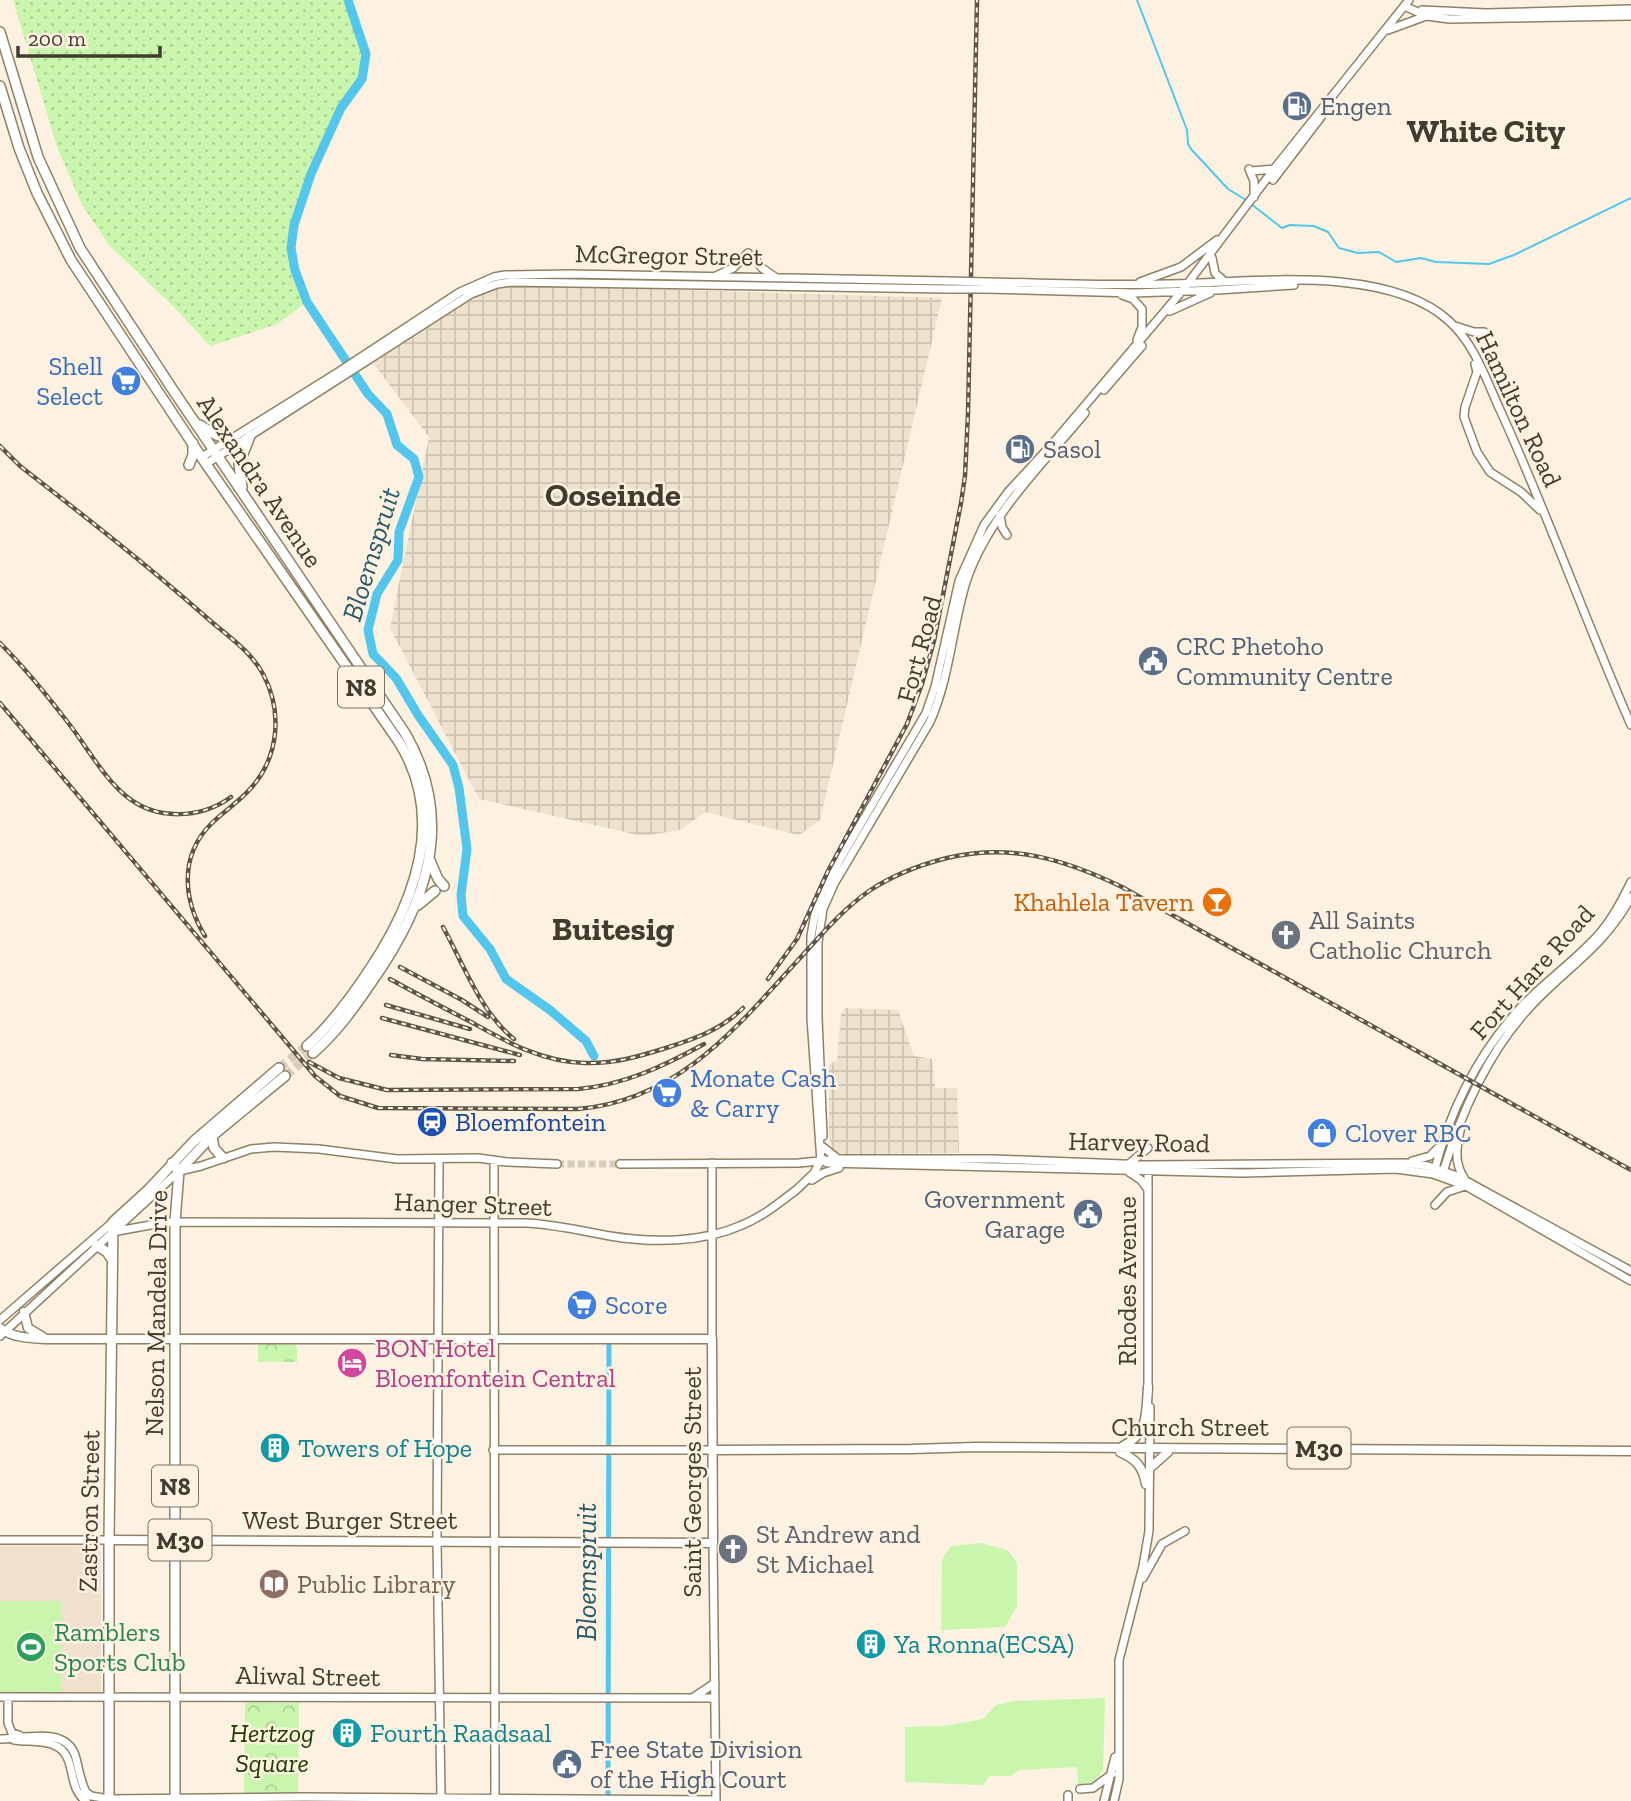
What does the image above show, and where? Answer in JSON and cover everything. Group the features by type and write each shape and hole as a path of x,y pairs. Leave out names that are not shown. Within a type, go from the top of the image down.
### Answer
{"highway":[{"name":"Alexandra Avenue","path":"0,32 38,157 80,248 405,733 426,779 431,828 424,885 413,911 385,963 335,1031 310,1049 359,985 401,916 410,894 420,853 422,831 421,800 413,769 399,742 204,460 71,260 37,193 0,86"},
{"path":"0,112 12,126"},
{"path":"37,193 50,186"},
{"path":"189,414 208,431 230,438"},
{"path":"243,492 239,464 250,436"},
{"path":"189,465 193,455 193,443"},
{"path":"413,911 424,898 440,889 428,856"},
{"path":"113,1227 148,1190 212,1136 282,1072 194,1141 175,1167"},
{"path":"212,1136 214,1148 222,1158"},
{"name":"Nelson Mandela Drive","path":"175,1167 175,1799"},
{"name":"Zastron Street","path":"108,1800 113,1227"},
{"path":"96,1245 107,1252 112,1260"}],"main road":[{"path":"1422,2 1428,14"},
{"path":"1254,201 1274,169 1407,3 1428,14 1449,19 1631,16"},
{"path":"1384,33 1428,14 1631,9"},
{"path":"1187,287 1313,130 1322,111"},
{"path":"1254,201 1254,181 1250,170 1274,169"},
{"path":"1132,285 1181,267 1242,217"},
{"path":"1187,287 1229,230"},
{"path":"712,278 733,268 748,253"},
{"path":"1212,258 1215,273 1224,281"},
{"path":"755,259 762,268 778,278"},
{"name":"McGregor Street","path":"360,363 460,292 505,275 778,278 1115,293 1187,287"},
{"name":"Hamilton Road","path":"1187,287 1224,281 1314,281 1366,288 1412,297 1436,310 1455,326 1474,354 1529,475 1631,725"},
{"name":"McGregor Street","path":"217,453 230,438 342,374 478,290 504,283 947,285"},
{"name":"Hamilton Road","path":"1187,287 1217,290 1313,284 1366,288 1402,297 1429,311 1462,341 1477,372 1473,387"},
{"name":"McGregor Street","path":"987,286 1187,287"},
{"name":"Fort Road","path":"821,1154 818,956 823,909 834,884 941,695 967,582 981,547 1000,515 1187,287"},
{"name":"Fort Road","path":"922,730 935,687 958,580 981,530 1003,498 1187,287"},
{"path":"1170,311 1217,290"},
{"path":"1115,293 1133,299 1142,309 1142,327 1132,350"},
{"path":"1455,326 1484,332"},
{"name":"McGregor Street","path":"204,460 250,436 342,374"},
{"path":"1489,387 1473,387 1465,407 1464,417 1477,453 1490,472 1534,502 1545,516"},
{"path":"1515,488 1527,484 1529,475"},
{"path":"1000,515 1007,535"},
{"name":"Fort Hare Road","path":"1434,1171 1453,1110 1473,1073 1503,1028 1534,994 1601,932 1631,883"},
{"name":"Fort Hare Road","path":"1443,1174 1466,1105 1515,1025 1553,984 1606,936 1631,897"},
{"path":"1435,1205 1450,1191 1465,1183 1458,1169 1457,1150 1466,1105"},
{"path":"1405,1163 1437,1151 1453,1110"},
{"path":"175,1167 201,1166 251,1149 304,1147 383,1158 557,1164"},
{"path":"1148,1147 1129,1168 1148,1189 1165,1172"},
{"path":"821,1154 838,1159"},
{"path":"821,1154 857,1165"},
{"path":"794,1192 814,1172 821,1154"},
{"name":"Harvey Road","path":"620,1164 799,1163 821,1154 838,1159 1129,1168 1405,1163 1465,1183 1631,1271"},
{"path":"439,1159 438,1541 441,1798"},
{"path":"494,1160 495,1799"},
{"name":"Saint Georges Street","path":"712,1163 716,1800"},
{"name":"Harvey Road","path":"857,1165 994,1163"},
{"name":"Hanger Street","path":"113,1227 174,1222 494,1222 540,1223 633,1240 673,1239 713,1235 753,1220 827,1171 857,1165"},
{"name":"Harvey Road","path":"1148,1168 1165,1172 1242,1173 1389,1169 1434,1171"},
{"name":"Rhodes Avenue","path":"1148,1168 1148,1450"},
{"name":"Harvey Road","path":"1465,1183 1631,1281"},
{"path":"1,1332 113,1227"},
{"path":"0,1320 113,1227"},
{"path":"24,1312 28,1328 46,1339"},
{"path":"1,1332 46,1339 712,1339"},
{"path":"1146,1484 1142,1468 1120,1450 1135,1440 1142,1431 1148,1387"},
{"name":"Church Street","path":"494,1450 1631,1451"},
{"path":"1146,1540 1149,1531 1148,1450"},
{"path":"1114,1799 1119,1779 1119,1660 1143,1566 1148,1450"},
{"name":"Church Street","path":"1148,1450 1503,1454 1512,1451"},
{"path":"1150,1468 1168,1452"},
{"path":"1135,1598 1157,1549 1167,1539 1185,1531"},
{"name":"West Burger Street","path":"0,1539 713,1543"},
{"path":"690,1699 715,1683"},
{"path":"4,1697 12,1732 27,1737"},
{"name":"Aliwal Street","path":"4,1697 715,1698"},
{"path":"4,1739 53,1737 64,1742 74,1752 86,1792 108,1800 716,1800"},
{"path":"4,1739 48,1743 62,1749 78,1794 86,1801"},
{"path":"1105,1798 1117,1746"},
{"path":"1080,1789 1093,1788 1112,1774"}],"shaded area":[{"path":"518,285 942,298 820,820 799,835 705,812 680,830 643,836 479,799 390,628 429,437 373,363 488,289"},
{"path":"845,1008 898,1010 914,1056 932,1059 935,1088 957,1088 959,1153 845,1154 833,1151 829,1138 829,1064 837,1061 841,1013"},
{"path":"0,1546 91,1546 101,1552 101,1693 62,1693 62,1601 0,1601"}],"green space":[{"path":"13,0 348,0 364,42 364,72 326,138 295,220 291,251 307,302 277,324 210,346 174,307 109,245 82,205 57,147"},
{"path":"258,1344 294,1344 297,1347 297,1362 258,1362"},
{"path":"980,1543 1008,1550 1017,1563 1017,1606 1005,1627 941,1630 942,1559 951,1546"},
{"name":"Ramblers Sports Club","path":"0,1601 62,1601 62,1693 0,1692"},
{"path":"1105,1698 1103,1771 1094,1782 1078,1784 1077,1767 1019,1770 1011,1776 990,1776 983,1785 905,1782 905,1727 943,1726 983,1719 996,1705 1014,1701"},
{"name":"Hertzog Square","path":"245,1702 299,1703 298,1794 244,1793"}],"waterway":[{"name":"Bloemspruit","path":"348,0 366,54 362,79 341,108 311,174 294,225 291,248 295,270 307,302 368,394 387,414 397,445 414,459 419,477 399,532 398,560 377,594 368,630 373,654 396,678 453,765 459,788 467,849 461,895 463,916 490,949 506,979 550,1010 586,1041 594,1056"},
{"path":"1137,0 1187,130 1188,144 1228,189 1246,200"},
{"path":"1251,204 1282,228 1290,225 1314,226 1328,232 1339,248 1358,253 1379,252 1396,262 1421,258 1436,262 1489,264 1514,255 1631,198"},
{"name":"Bloemspruit","path":"608,1801 609,1342"}],"tunnel":[{"path":"279,1068 307,1046"},
{"path":"285,1076 313,1053"},
{"path":"557,1164 620,1164"}],"railway":[{"path":"768,979 797,939 828,871 907,724 934,641 965,476 977,0"},
{"path":"0,446 20,466 237,643 258,665 269,688 274,703 275,733 267,762 251,788 211,824 201,837 189,864 192,908 205,936"},
{"path":"0,643 51,700 94,760 126,796 151,810 178,814 206,810 231,797"},
{"path":"0,703 315,1076 340,1096 378,1108 578,1109 614,1103 646,1091 676,1076 728,1034 833,923 869,891 906,871 947,858 993,852 1015,853 1058,862 1122,887 1631,1170"},
{"path":"443,927 482,1002 514,1039"},
{"path":"400,967 488,1017"},
{"path":"390,979 512,1043 540,1055 569,1062 606,1062 659,1050 709,1032 727,1022 743,1008"},
{"path":"386,1005 470,1029"},
{"path":"382,1018 520,1055"},
{"path":"309,1062 339,1078 387,1090 578,1089 595,1087 643,1073 704,1044"},
{"path":"391,1055 422,1059 514,1061"}],"place":[{"name":"Engen","path":"1297,106"},
{"name":"Shell Select","path":"126,381"},
{"name":"Sasol","path":"1020,449"},
{"name":"CRC Phetoho Community Centre","path":"1153,661"},
{"name":"Khahlela Tavern","path":"1217,902"},
{"name":"All Saints Catholic Church","path":"1286,935"},
{"name":"Monate Cash & Carry","path":"667,1093"},
{"name":"Bloemfontein","path":"432,1122"},
{"name":"Clover RBC","path":"1322,1133"},
{"name":"Government Garage","path":"1088,1214"},
{"name":"Score","path":"582,1305"},
{"name":"BON Hotel Bloemfontein Central","path":"352,1363"},
{"name":"Towers of Hope","path":"275,1448"},
{"name":"St Andrew and St Michael","path":"733,1549"},
{"name":"Public Library","path":"274,1584"},
{"name":"Ya Ronna(ECSA)","path":"871,1644"},
{"name":"Ramblers Sports Club","path":"31,1647"},
{"name":"Fourth Raadsaal","path":"347,1733"},
{"name":"Free State Division of the High Court","path":"567,1764"}],"district":[{"name":"White City","path":"1486,130"},
{"name":"Ooseinde","path":"613,494"},
{"name":"Buitesig","path":"613,928"}]}
